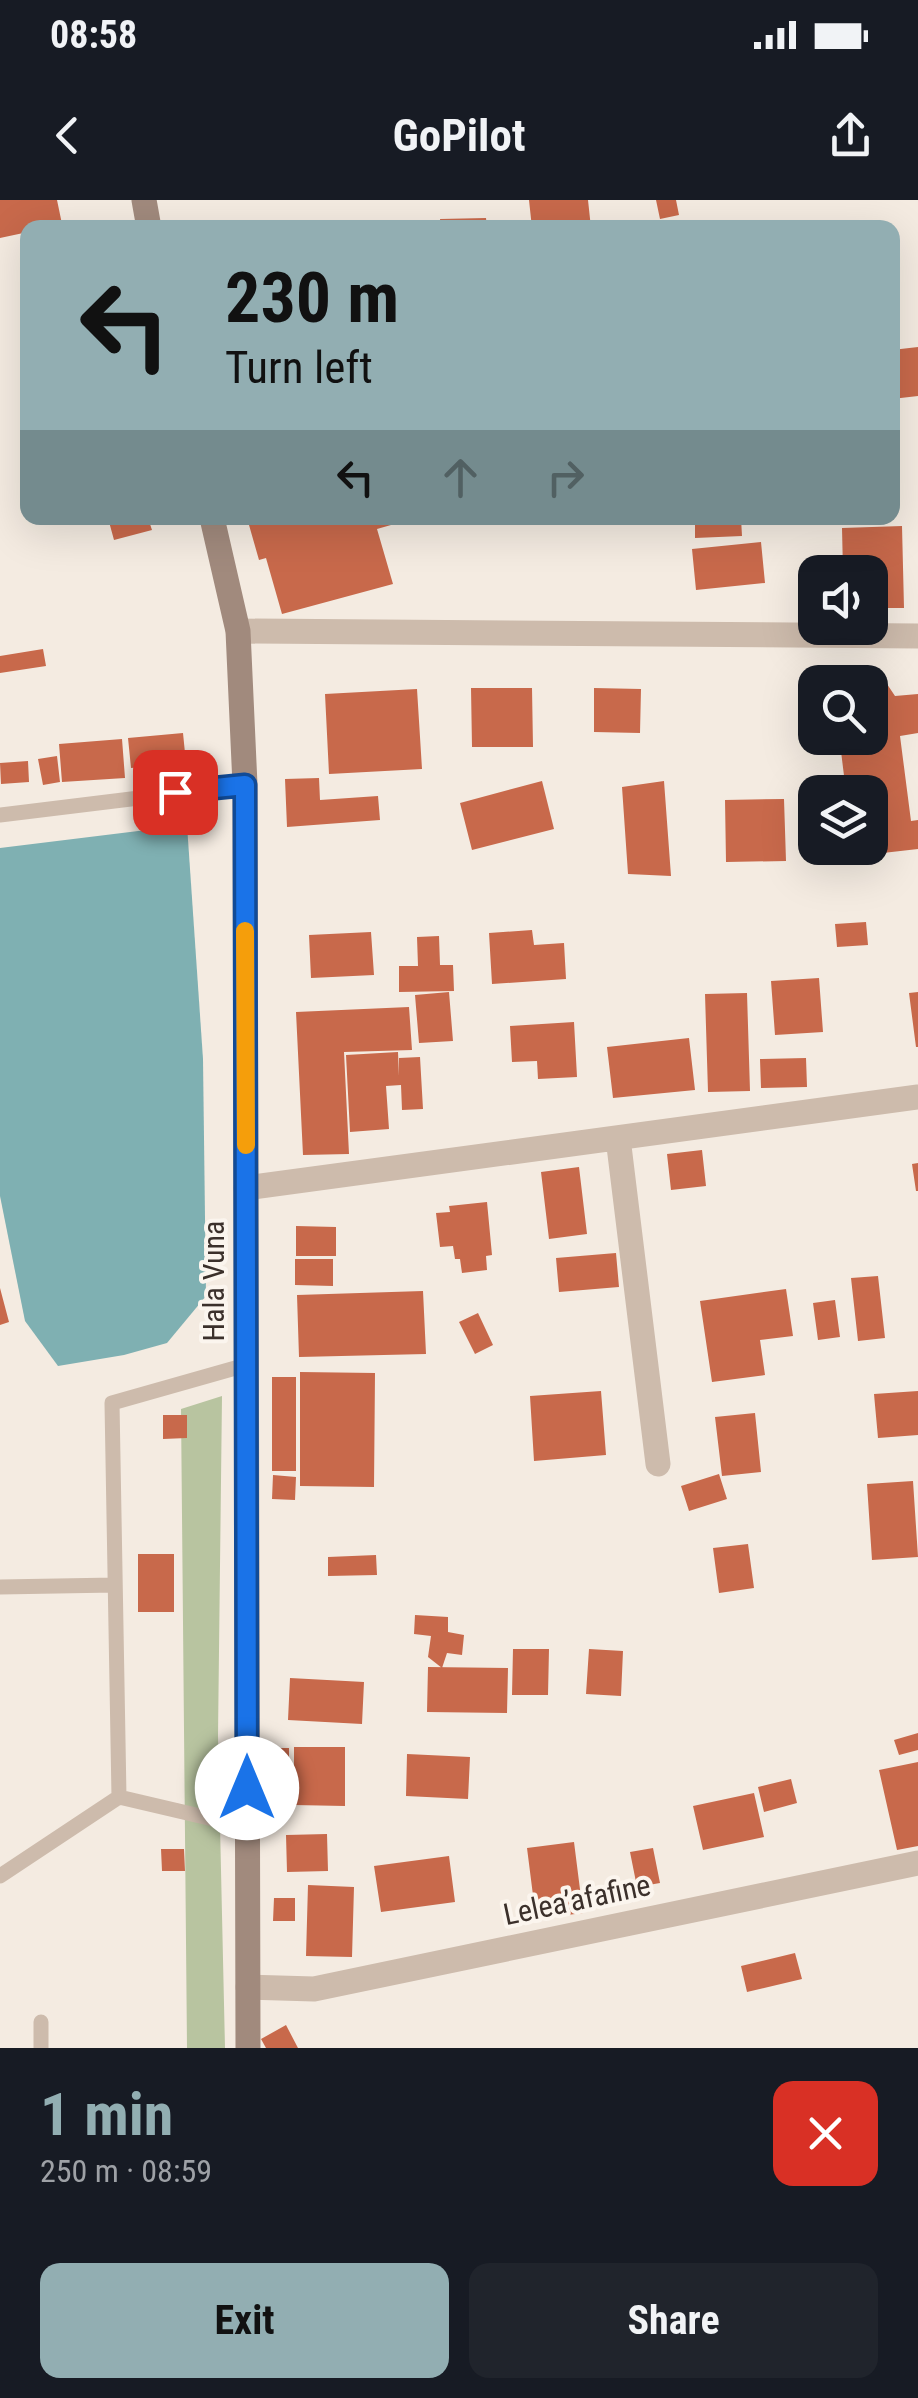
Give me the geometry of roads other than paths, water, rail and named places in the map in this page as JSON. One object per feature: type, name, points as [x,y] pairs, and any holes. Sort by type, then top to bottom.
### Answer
[{"type":"main road","name":"Hala Vuna","points":[[214,525],[238,630],[245,785],[248,2048]]},
{"type":"street","points":[[238,630],[918,636]]},
{"type":"street","points":[[246,1188],[918,1097]]},
{"type":"street","points":[[618,1138],[658,1464]]},
{"type":"street","name":"Lelea’afafine","points":[[248,1988],[314,1989],[918,1862]]},
{"type":"lane","points":[[0,815],[245,785]]},
{"type":"lane","points":[[119,1798],[112,1403],[246,1365]]},
{"type":"lane","points":[[0,1587],[115,1584]]},
{"type":"lane","points":[[0,1876],[119,1798],[248,1826]]},
{"type":"lane","points":[[41,2022],[41,2048]]},
{"type":"water","points":[[187,825],[203,1059],[206,1296],[167,1343],[58,1366],[25,1321],[0,1196],[0,848]]}]
